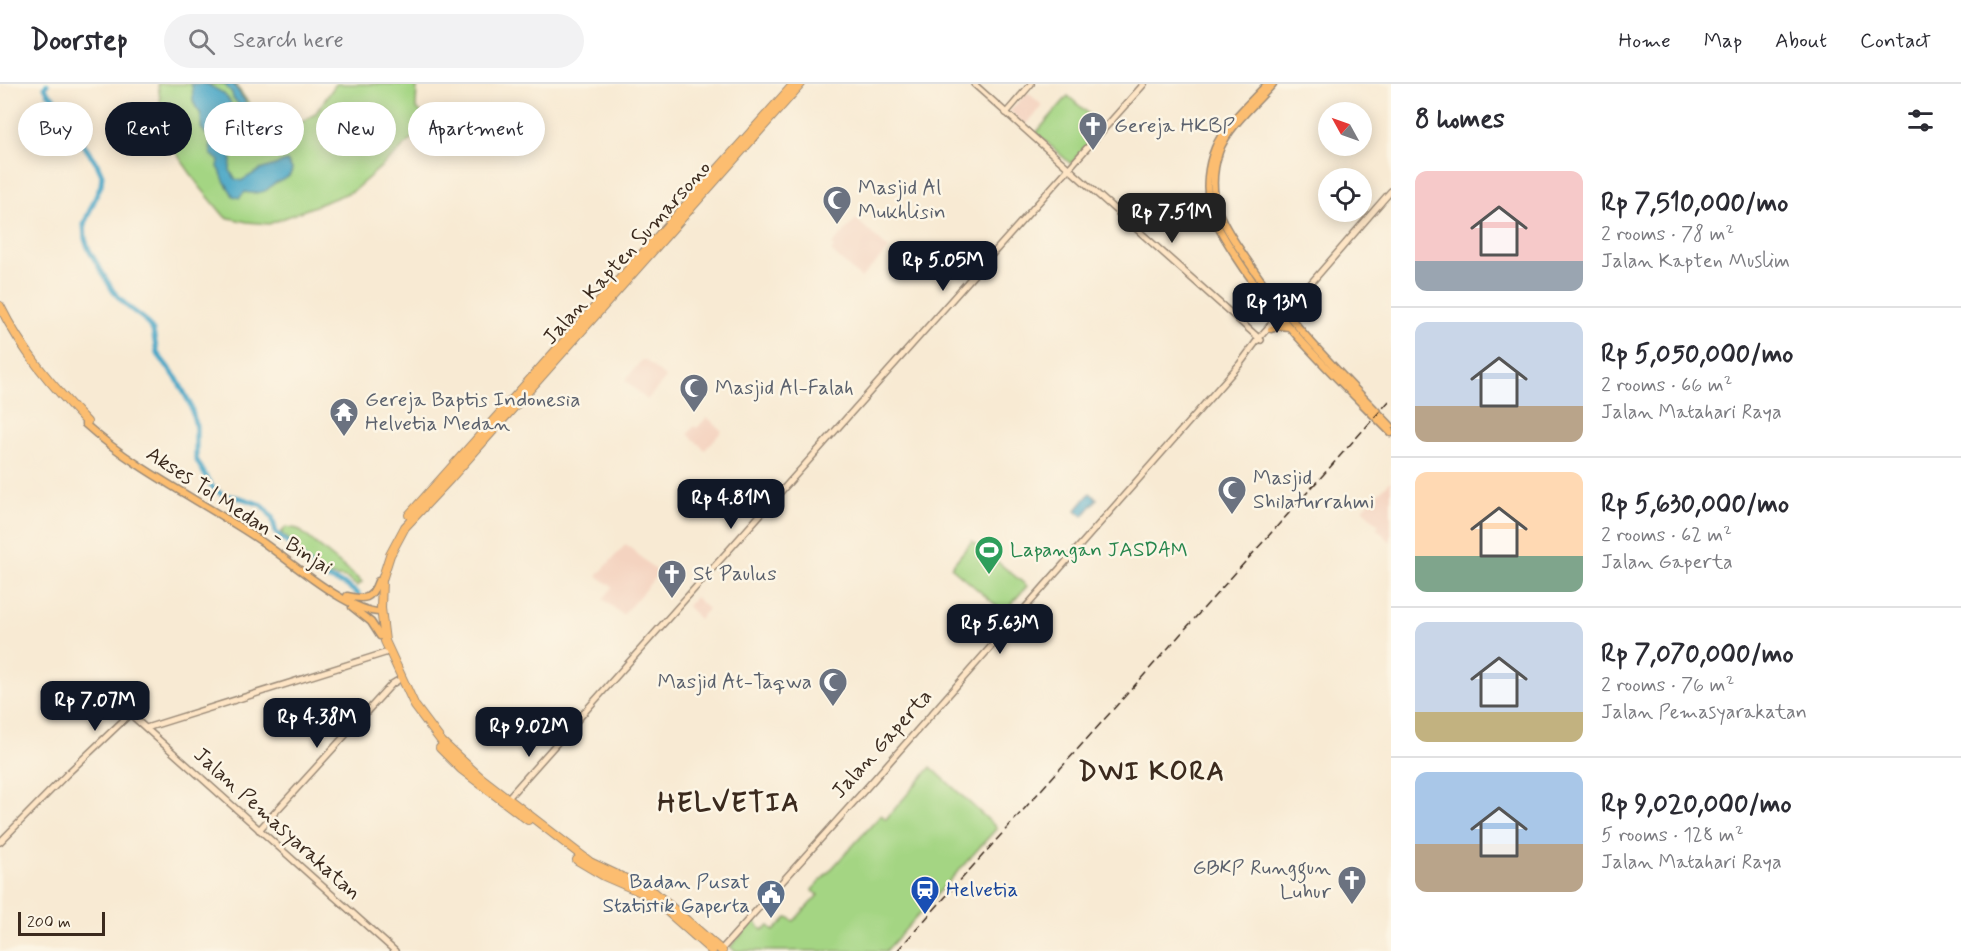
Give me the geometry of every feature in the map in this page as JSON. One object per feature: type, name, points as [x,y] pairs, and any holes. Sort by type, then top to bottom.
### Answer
[{"type":"highway","name":"Jalan Kapten Sumarsono","points":[[664,234],[794,84]]},
{"type":"highway","name":"Jalan Kapten Sumarsono","points":[[478,442],[801,84]]},
{"type":"highway","points":[[0,306],[32,361],[86,423]]},
{"type":"highway","points":[[0,313],[33,367],[56,395],[86,423]]},
{"type":"highway","points":[[478,442],[402,524],[383,560],[378,581],[380,636],[396,682],[427,733],[461,770],[587,867],[650,896],[718,951]]},
{"type":"highway","points":[[478,442],[405,527],[390,555],[382,580],[379,610],[396,682],[420,716],[465,766],[590,862],[654,892],[718,951]]},
{"type":"main road","points":[[1267,84],[1219,140],[1212,157],[1208,193],[1213,215],[1250,279],[1391,426]]},
{"type":"main road","points":[[1273,84],[1223,142],[1217,159],[1214,190],[1218,210],[1231,236],[1290,328],[1391,433]]},
{"type":"main road","points":[[1281,313],[1275,317],[1272,325],[1290,328]]},
{"type":"main road","name":"Akses Tol Medan - Binjai","points":[[86,423],[118,450],[261,537],[344,597],[360,607],[379,610]]},
{"type":"main road","points":[[344,597],[369,596],[378,581]]},
{"type":"main road","points":[[344,597],[371,622],[380,636]]},
{"type":"street","points":[[974,84],[1259,340]]},
{"type":"street","points":[[1006,113],[1031,84]]},
{"type":"street","points":[[508,798],[1144,84]]},
{"type":"street","name":"Jalan Gaperta","points":[[718,951],[1009,627],[1239,365],[1281,313],[1391,191]]},
{"type":"street","points":[[146,728],[385,653]]},
{"type":"street","points":[[260,830],[396,682]]},
{"type":"street","name":"Jalan Pemasyarakatan","points":[[0,842],[66,774],[130,714],[395,951]]},
{"type":"shaded area","points":[[1027,92],[1043,106],[1025,125],[1010,111]]},
{"type":"shaded area","points":[[856,219],[889,249],[861,278],[831,251],[834,247],[832,245]]},
{"type":"shaded area","points":[[642,360],[666,378],[647,400],[625,380]]},
{"type":"shaded area","points":[[707,417],[722,431],[705,450],[688,434],[694,426],[697,428]]},
{"type":"shaded area","points":[[1391,481],[1391,542],[1376,528],[1379,525],[1362,509]]},
{"type":"shaded area","points":[[626,544],[659,573],[623,615],[603,599],[613,587],[597,576]]},
{"type":"shaded area","points":[[695,597],[708,609],[699,619],[687,606]]},
{"type":"green space","points":[[158,84],[235,84],[248,102],[204,102],[204,156],[304,156],[304,121],[316,113],[316,156],[393,156],[353,191],[269,224],[225,217],[178,156],[192,156],[192,102],[160,102]]},
{"type":"green space","points":[[336,84],[417,84],[416,102],[408,102],[408,142],[396,154],[396,102],[323,102]]},
{"type":"green space","points":[[1068,96],[1103,126],[1071,164],[1036,133]]},
{"type":"green space","points":[[286,527],[298,529],[362,582],[357,586],[346,578],[324,575],[281,533]]},
{"type":"green space","name":"Lapangan JASDAM","points":[[972,541],[1027,586],[1004,612],[951,567]]},
{"type":"green space","points":[[931,767],[997,828],[886,951],[735,951],[730,947],[754,921],[762,930],[769,926],[774,931],[788,917],[794,921],[818,895],[812,890],[881,815],[886,819]]},
{"type":"water","points":[[191,84],[207,84],[223,93],[230,102],[204,102],[204,132],[201,128],[201,115],[194,103]]},
{"type":"water","points":[[224,84],[233,84],[245,102],[236,102]]},
{"type":"water","points":[[213,156],[232,156],[230,170],[235,179],[241,181],[260,170],[287,161],[292,169],[288,177],[274,183],[268,189],[254,193],[245,192],[239,198],[233,196],[225,182],[218,167],[219,161]]},
{"type":"water","points":[[1090,493],[1097,499],[1083,516],[1076,510]]},
{"type":"waterway","points":[[47,84],[45,87],[48,93],[61,104],[61,112],[56,118],[79,125],[83,144],[102,175],[101,185],[84,224],[85,239],[89,250],[113,291],[144,319],[153,331],[157,353],[177,379],[190,404],[196,426],[196,459],[212,487],[223,495],[262,505],[272,517],[276,533],[290,545],[292,550],[324,577],[346,585],[358,594]]},
{"type":"railway","points":[[897,951],[1391,399]]},
{"type":"place","name":"Gereja HKBP","points":[[1093,152]]},
{"type":"place","name":"Masjid Al Mukhlisin","points":[[837,226]]},
{"type":"place","name":"Masjid Al-Falah","points":[[694,414]]},
{"type":"place","name":"Gereja Baptis Indonesia Helvetia Medan","points":[[344,438]]},
{"type":"place","name":"Masjid Shilaturrahmi","points":[[1232,516]]},
{"type":"place","name":"Lapangan JASDAM","points":[[989,576]]},
{"type":"place","name":"St Paulus","points":[[672,600]]},
{"type":"place","name":"Masjid At-Taqwa","points":[[833,708]]},
{"type":"place","name":"GBKP Runggun Luhur","points":[[1352,906]]},
{"type":"place","name":"Helvetia","points":[[925,916]]},
{"type":"place","name":"Badan Pusat Statistik Gaperta","points":[[771,920]]},
{"type":"district","name":"DWI KORA","points":[[1152,772]]},
{"type":"district","name":"HELVETIA","points":[[729,803]]}]
